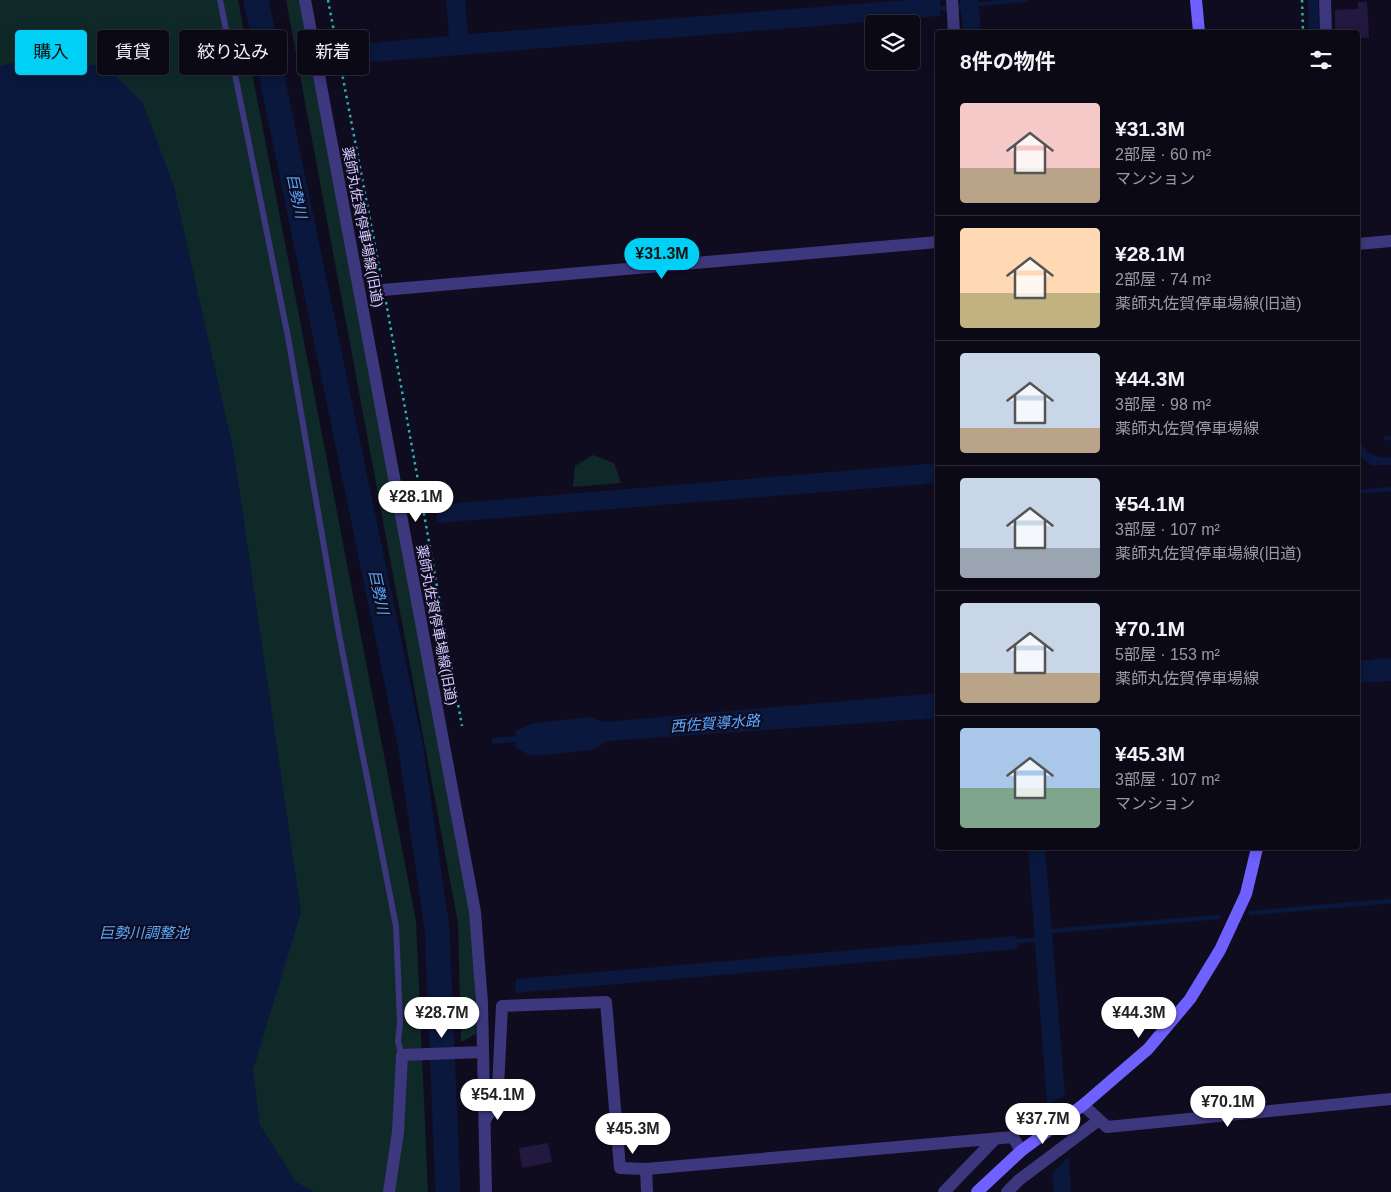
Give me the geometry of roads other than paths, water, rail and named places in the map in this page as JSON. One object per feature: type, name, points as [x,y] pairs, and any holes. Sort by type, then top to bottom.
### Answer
[{"type":"main road","points":[[1196,0],[1199,30]]},
{"type":"main road","points":[[978,1192],[1021,1151],[1083,1105],[1148,1049],[1190,999],[1220,950],[1246,894],[1257,850]]},
{"type":"street","name":"薬師丸佐賀停車場線(旧道)","points":[[305,0],[421,626],[468,865],[479,943],[486,1192]]},
{"type":"street","points":[[952,0],[954,27]]},
{"type":"street","points":[[1325,0],[1326,30]]},
{"type":"street","points":[[1360,244],[1391,241]]},
{"type":"street","points":[[384,290],[935,242]]},
{"type":"street","points":[[485,1120],[496,1104],[502,1006],[606,1002],[620,1168],[646,1169],[1013,1137],[1021,1151]]},
{"type":"street","points":[[389,1192],[398,1132],[402,1055],[483,1052]]},
{"type":"street","points":[[1083,1105],[1107,1127],[1391,1099]]},
{"type":"street","points":[[1007,1192],[1099,1120]]},
{"type":"street","points":[[944,1192],[995,1139]]},
{"type":"street","points":[[646,1169],[646,1192]]},
{"type":"lane","points":[[220,0],[288,336],[339,634],[396,926],[400,1022],[398,1042],[402,1055]]},
{"type":"water","points":[[446,0],[465,0],[468,34],[909,0],[940,0],[940,16],[920,18],[920,15],[865,15],[865,22],[369,62],[369,43],[449,36]]},
{"type":"water","points":[[960,0],[978,0],[981,30],[963,30]]},
{"type":"water","points":[[1308,0],[1318,0],[1319,30],[1309,30]]},
{"type":"water","name":"巨勢川調整池","points":[[15,62],[15,75],[87,75],[87,64],[97,65],[97,75],[115,75],[143,103],[174,187],[234,453],[301,912],[253,1070],[260,1125],[296,1182],[314,1192],[0,1192],[0,66]]},
{"type":"water","points":[[1360,438],[1369,453],[1391,458],[1391,465],[1372,465],[1360,457]]},
{"type":"water","points":[[935,463],[935,483],[437,523],[436,505]]},
{"type":"water","points":[[1391,658],[1391,681],[1360,683],[1360,661]]},
{"type":"water","name":"西佐賀導水路","points":[[935,693],[935,718],[607,741],[593,750],[532,756],[516,748],[515,742],[492,744],[492,738],[515,736],[516,730],[534,723],[589,717],[604,722]]},
{"type":"water","points":[[1028,850],[1045,850],[1065,1095],[1047,1105]]},
{"type":"water","points":[[1016,936],[1018,949],[515,993],[516,979]]},
{"type":"water","points":[[1069,1157],[1071,1192],[1054,1192],[1052,1173]]},
{"type":"waterway","name":"巨勢川","points":[[256,0],[411,749],[437,928],[448,1192]]},
{"type":"waterway","points":[[979,4],[1025,0]]},
{"type":"waterway","points":[[936,9],[966,7]]},
{"type":"waterway","points":[[1386,438],[1391,438]]},
{"type":"waterway","points":[[1360,492],[1391,489]]},
{"type":"waterway","points":[[1251,913],[1391,901]]},
{"type":"waterway","points":[[1051,931],[1219,917]]},
{"type":"waterway","points":[[1011,942],[1041,939]]}]
